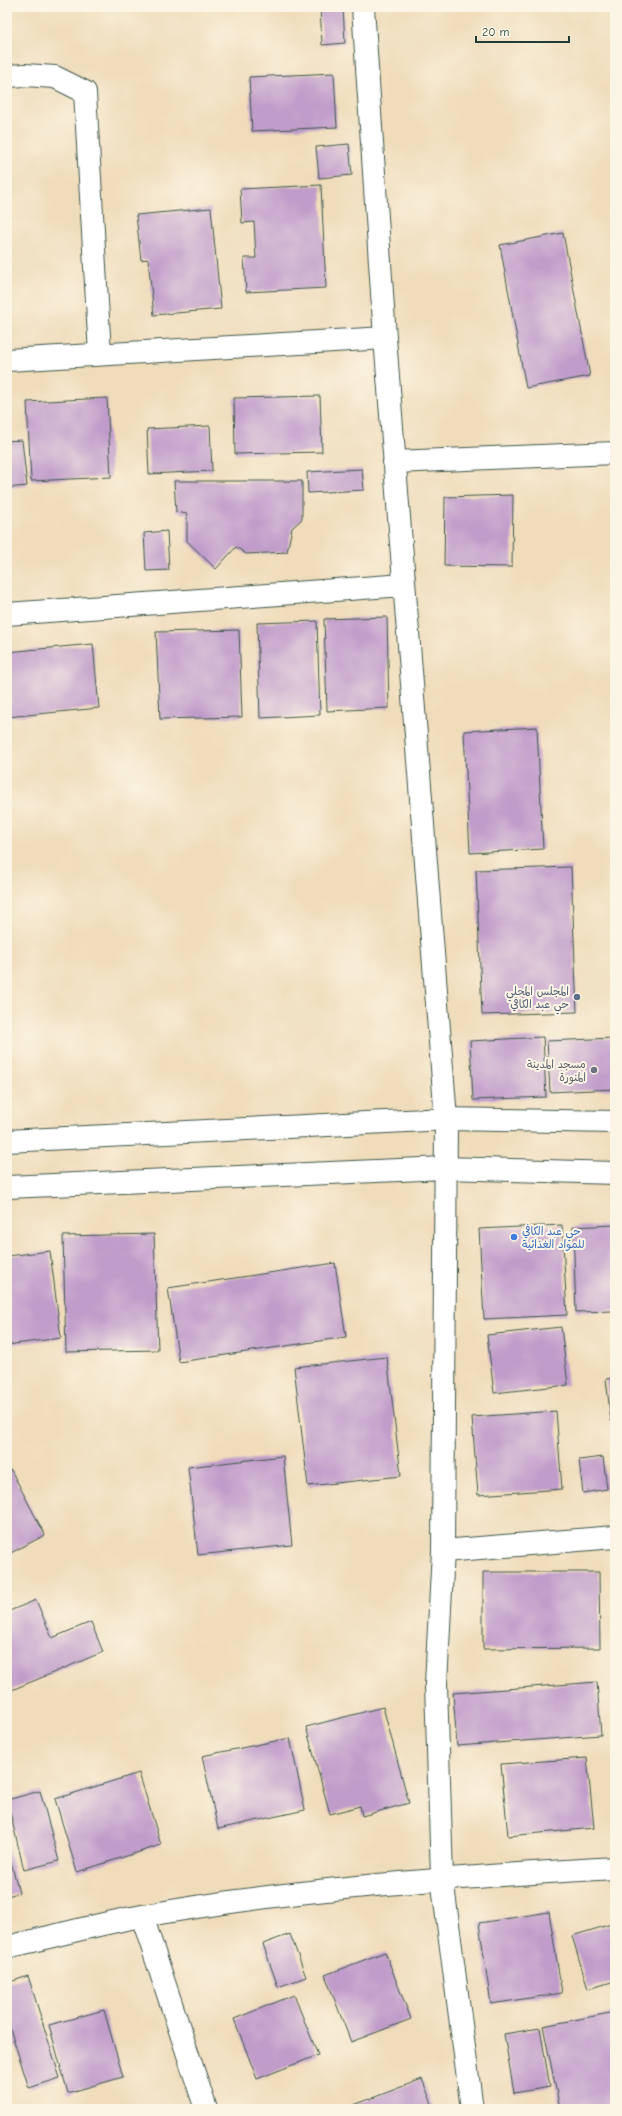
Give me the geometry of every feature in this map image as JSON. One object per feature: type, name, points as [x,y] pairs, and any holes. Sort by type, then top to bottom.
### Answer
[{"type":"street","points":[[363,7],[394,462],[446,1119],[443,1551],[436,1684],[442,1878],[472,2109]]},
{"type":"street","points":[[7,76],[25,74],[55,77],[85,92],[100,354]]},
{"type":"street","points":[[7,360],[385,338]]},
{"type":"street","points":[[394,462],[615,453]]},
{"type":"street","points":[[7,614],[404,585]]},
{"type":"street","points":[[7,1141],[446,1119],[615,1122]]},
{"type":"street","points":[[7,1187],[445,1168],[615,1173]]},
{"type":"street","points":[[443,1551],[615,1537]]},
{"type":"street","points":[[7,1947],[142,1916],[301,1893],[442,1878],[615,1868]]},
{"type":"street","points":[[142,1916],[206,2109]]},
{"type":"building","points":[[320,7],[343,7],[345,43],[322,45]]},
{"type":"building","points":[[8,26],[9,41],[7,41]]},
{"type":"building","points":[[334,73],[337,127],[252,131],[249,77]]},
{"type":"building","points":[[349,144],[352,175],[319,178],[316,147]]},
{"type":"building","points":[[321,185],[326,288],[246,292],[244,258],[256,258],[254,222],[242,223],[240,189]]},
{"type":"building","points":[[211,208],[221,309],[154,315],[148,259],[141,260],[136,215]]},
{"type":"building","points":[[563,233],[590,376],[526,388],[500,245]]},
{"type":"building","points":[[320,396],[322,452],[235,454],[234,398]]},
{"type":"building","points":[[107,398],[111,477],[31,481],[27,402]]},
{"type":"building","points":[[210,426],[212,471],[149,474],[147,429]]},
{"type":"building","points":[[22,440],[27,486],[7,488],[7,441]]},
{"type":"building","points":[[362,469],[364,490],[308,493],[307,472]]},
{"type":"building","points":[[174,481],[302,481],[302,519],[292,528],[287,552],[246,554],[236,547],[216,569],[187,541],[187,514],[176,512]]},
{"type":"building","points":[[513,495],[512,567],[444,566],[445,497]]},
{"type":"building","points":[[167,531],[169,570],[146,571],[144,533]]},
{"type":"building","points":[[387,617],[389,708],[327,711],[324,619]]},
{"type":"building","points":[[317,621],[320,715],[260,718],[257,623]]},
{"type":"building","points":[[239,630],[242,717],[160,719],[156,632]]},
{"type":"building","points":[[93,644],[99,708],[7,717],[7,652]]},
{"type":"building","points":[[537,727],[543,849],[470,853],[464,731]]},
{"type":"building","points":[[571,867],[577,1012],[482,1015],[476,870]]},
{"type":"building","points":[[543,1037],[546,1097],[473,1100],[470,1041]]},
{"type":"building","points":[[615,1038],[615,1089],[550,1092],[547,1041]]},
{"type":"building","points":[[562,1225],[567,1315],[484,1319],[479,1229]]},
{"type":"building","points":[[615,1225],[615,1311],[576,1312],[573,1227]]},
{"type":"building","points":[[154,1234],[158,1350],[66,1352],[63,1236]]},
{"type":"building","points":[[50,1251],[61,1338],[7,1345],[7,1256]]},
{"type":"building","points":[[335,1263],[346,1337],[179,1362],[168,1288]]},
{"type":"building","points":[[561,1327],[568,1385],[494,1393],[487,1335]]},
{"type":"building","points":[[387,1357],[401,1476],[308,1486],[294,1367]]},
{"type":"building","points":[[615,1378],[615,1420],[611,1421],[606,1379]]},
{"type":"building","points":[[556,1411],[562,1489],[478,1495],[472,1417]]},
{"type":"building","points":[[283,1456],[292,1545],[198,1555],[188,1467]]},
{"type":"building","points":[[603,1457],[607,1489],[583,1493],[579,1460]]},
{"type":"building","points":[[11,1470],[45,1535],[7,1555],[7,1472]]},
{"type":"building","points":[[483,1572],[599,1572],[600,1648],[483,1649]]},
{"type":"building","points":[[615,1577],[615,1592],[614,1592],[613,1578]]},
{"type":"building","points":[[36,1600],[52,1638],[91,1622],[103,1652],[7,1692],[7,1612]]},
{"type":"building","points":[[597,1682],[601,1735],[457,1746],[453,1693]]},
{"type":"building","points":[[383,1707],[409,1803],[362,1816],[360,1806],[330,1814],[306,1727]]},
{"type":"building","points":[[290,1738],[305,1810],[218,1829],[202,1756]]},
{"type":"building","points":[[587,1758],[594,1828],[508,1836],[501,1764]]},
{"type":"building","points":[[139,1773],[161,1845],[77,1872],[55,1799]]},
{"type":"building","points":[[40,1791],[59,1861],[24,1870],[7,1800]]},
{"type":"building","points":[[7,1846],[19,1893],[7,1896]]},
{"type":"building","points":[[549,1912],[562,1993],[491,2004],[479,1923]]},
{"type":"building","points":[[615,1923],[615,1981],[588,1989],[572,1936]]},
{"type":"building","points":[[290,1934],[306,1977],[278,1987],[263,1944]]},
{"type":"building","points":[[385,1952],[411,2019],[351,2042],[325,1975]]},
{"type":"building","points":[[28,1976],[60,2078],[29,2088],[7,2019],[7,1983]]},
{"type":"building","points":[[294,1995],[318,2055],[257,2079],[234,2019]]},
{"type":"building","points":[[104,2010],[123,2077],[68,2093],[49,2025]]},
{"type":"building","points":[[615,2012],[615,2109],[560,2109],[543,2026]]},
{"type":"building","points":[[540,2028],[550,2087],[514,2093],[504,2034]]},
{"type":"building","points":[[422,2079],[434,2109],[355,2109],[354,2105]]},
{"type":"place","name":"المجلس المحلي حي عبد الكافي","points":[[577,997]]},
{"type":"place","name":"مسجد المدينة المنورة","points":[[594,1070]]},
{"type":"place","name":"حي عبد الكافي للمواد الغذائية","points":[[514,1237]]}]
